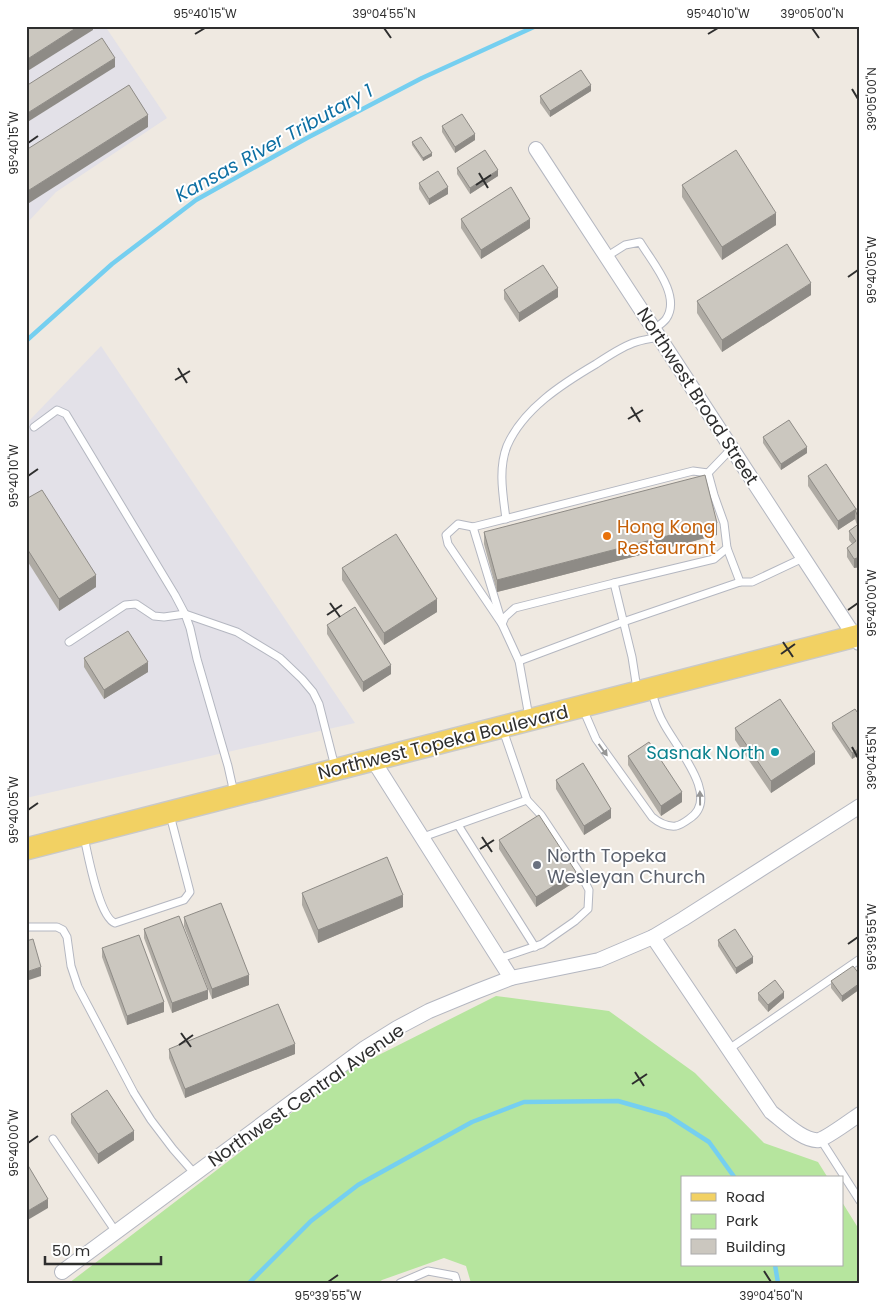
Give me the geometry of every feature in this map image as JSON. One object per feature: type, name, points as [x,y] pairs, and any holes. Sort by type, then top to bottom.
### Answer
[{"type":"main road","name":"Northwest Topeka Boulevard","points":[[26,849],[582,706],[858,638]]},
{"type":"street","name":"Northwest Broad Street","points":[[536,150],[858,638]]},
{"type":"street","points":[[373,760],[511,978]]},
{"type":"street","name":"Northwest Central Avenue","points":[[62,1272],[364,1048],[397,1028],[429,1011],[511,978],[599,960],[653,937],[860,806]]},
{"type":"street","points":[[653,937],[771,1112],[792,1129],[810,1140],[821,1140],[860,1114]]},
{"type":"lane","points":[[506,519],[502,488],[502,465],[514,434],[554,391],[590,367],[633,343],[656,333],[666,320],[672,306],[669,291],[640,242],[625,245],[606,257]]},
{"type":"lane","points":[[34,427],[57,410],[66,414],[186,614],[235,795]]},
{"type":"lane","points":[[708,473],[732,448]]},
{"type":"lane","points":[[502,624],[448,544],[446,535],[452,528],[458,524],[473,527],[693,471],[708,473]]},
{"type":"lane","points":[[708,473],[724,523],[727,548],[740,582]]},
{"type":"lane","points":[[473,527],[502,624],[519,661],[529,720]]},
{"type":"lane","points":[[502,624],[505,617],[515,608],[714,559],[727,548]]},
{"type":"lane","points":[[519,661],[623,622],[740,582],[752,582],[804,558]]},
{"type":"lane","points":[[582,706],[596,739],[658,823],[678,826],[694,816],[700,808],[699,786],[693,772],[644,691],[632,657],[614,583]]},
{"type":"lane","points":[[69,642],[125,605],[136,604],[154,616],[164,617],[186,614],[237,632],[280,658],[313,692],[319,704],[336,770]]},
{"type":"lane","points":[[498,959],[542,944],[575,921],[588,909],[589,890],[541,815],[527,800],[502,727]]},
{"type":"lane","points":[[423,837],[527,800]]},
{"type":"lane","points":[[83,834],[102,908],[109,921],[115,923],[184,900],[190,892],[170,812]]},
{"type":"lane","points":[[458,825],[535,947]]},
{"type":"lane","points":[[26,927],[57,927],[63,930],[67,937],[71,966],[78,987],[125,1077],[151,1120],[195,1174]]},
{"type":"lane","points":[[729,1049],[860,959]]},
{"type":"lane","points":[[53,1139],[116,1232]]},
{"type":"lane","points":[[821,1140],[860,1201]]},
{"type":"lane","points":[[400,1283],[428,1271],[456,1276],[458,1283]]},
{"type":"shaded area","points":[[26,26],[105,26],[167,118],[56,192],[26,224]]},
{"type":"shaded area","points":[[101,346],[355,723],[26,798],[26,424]]},
{"type":"green space","points":[[496,996],[609,1011],[695,1073],[764,1143],[818,1162],[827,1176],[681,1176],[681,1266],[844,1266],[844,1205],[860,1231],[860,1283],[471,1283],[466,1266],[444,1258],[378,1283],[69,1283],[345,1072]]},
{"type":"building","points":[[26,26],[79,26],[26,60]]},
{"type":"building","points":[[102,38],[115,58],[26,114],[26,86]]},
{"type":"building","points":[[581,70],[591,85],[550,111],[540,96]]},
{"type":"building","points":[[129,85],[148,115],[26,192],[26,150]]},
{"type":"building","points":[[462,114],[475,134],[455,147],[442,126]]},
{"type":"building","points":[[421,137],[432,153],[423,158],[412,142]]},
{"type":"building","points":[[485,150],[498,170],[470,188],[457,168]]},
{"type":"building","points":[[736,150],[776,213],[722,247],[682,185]]},
{"type":"building","points":[[438,171],[448,187],[429,199],[419,183]]},
{"type":"building","points":[[511,187],[530,219],[481,250],[461,219]]},
{"type":"building","points":[[787,244],[811,283],[722,340],[697,301]]},
{"type":"building","points":[[543,265],[558,288],[519,313],[504,290]]},
{"type":"building","points":[[789,420],[807,447],[781,464],[763,437]]},
{"type":"building","points":[[826,464],[856,509],[838,521],[808,476]]},
{"type":"building","points":[[705,475],[717,523],[497,580],[484,532]]},
{"type":"building","points":[[42,490],[96,575],[59,599],[26,547],[26,499]]},
{"type":"building","points":[[860,507],[860,521],[855,510]]},
{"type":"building","points":[[860,523],[860,557],[854,559],[847,548],[856,541],[849,531]]},
{"type":"building","points":[[396,534],[437,599],[384,633],[342,568]]},
{"type":"building","points":[[355,607],[391,665],[363,682],[327,625]]},
{"type":"building","points":[[128,631],[148,662],[104,690],[84,658]]},
{"type":"building","name":"Sasnak North","points":[[780,699],[815,752],[771,781],[735,728]]},
{"type":"building","points":[[855,709],[860,716],[860,748],[852,753],[832,723]]},
{"type":"building","points":[[649,742],[682,792],[661,806],[628,756]]},
{"type":"building","points":[[583,763],[611,809],[584,826],[556,780]]},
{"type":"building","name":"North Topeka Wesleyan Church","points":[[539,815],[576,872],[536,897],[499,840]]},
{"type":"building","points":[[387,857],[403,895],[318,930],[302,893]]},
{"type":"building","points":[[221,903],[249,975],[212,989],[184,917]]},
{"type":"building","points":[[179,916],[208,990],[172,1003],[144,929]]},
{"type":"building","points":[[735,929],[753,957],[736,968],[718,940]]},
{"type":"building","points":[[139,935],[164,1002],[127,1016],[102,948]]},
{"type":"building","points":[[33,939],[41,967],[26,972],[26,941]]},
{"type":"building","points":[[853,966],[860,975],[860,983],[842,996],[831,981]]},
{"type":"building","points":[[775,980],[784,992],[768,1005],[758,993]]},
{"type":"building","points":[[278,1004],[295,1044],[185,1089],[169,1049]]},
{"type":"building","points":[[107,1090],[134,1131],[98,1154],[71,1114]]},
{"type":"building","points":[[26,1162],[48,1199],[26,1212]]},
{"type":"waterway","name":"Kansas River Tributary 1","points":[[26,341],[112,264],[196,200],[307,138],[422,78],[536,26]]},
{"type":"waterway","points":[[249,1283],[311,1221],[358,1185],[472,1122],[524,1102],[618,1101],[667,1115],[709,1142],[734,1176]]},
{"type":"waterway","points":[[775,1266],[778,1283]]},
{"type":"place","name":"Hong Kong Restaurant","points":[[607,536]]},
{"type":"place","name":"Sasnak North","points":[[775,752]]},
{"type":"place","name":"North Topeka Wesleyan Church","points":[[537,865]]}]
